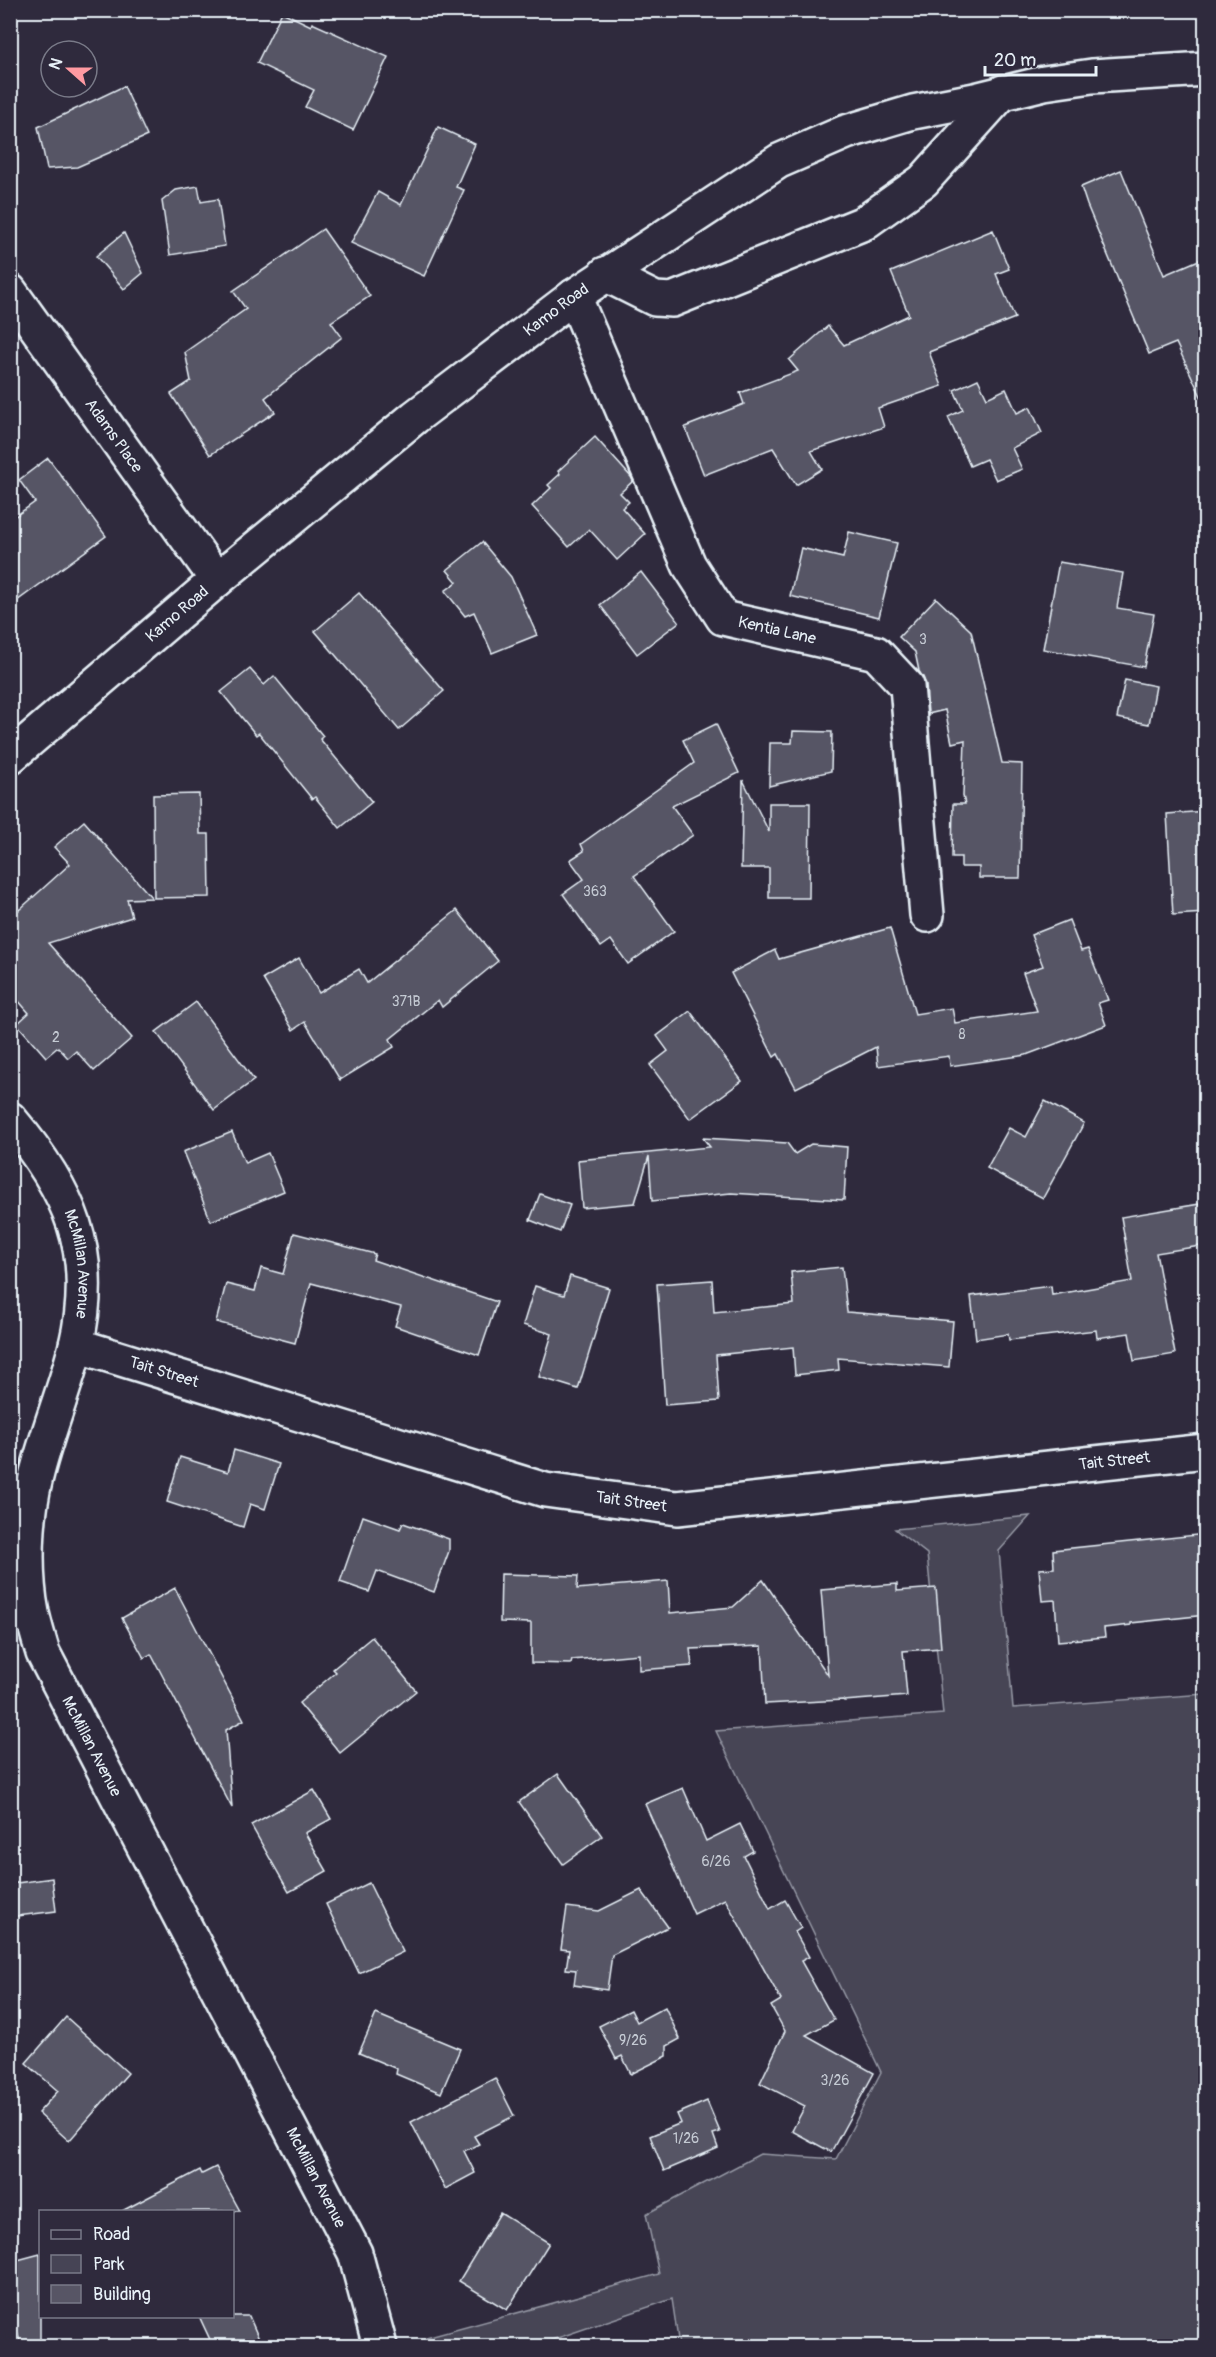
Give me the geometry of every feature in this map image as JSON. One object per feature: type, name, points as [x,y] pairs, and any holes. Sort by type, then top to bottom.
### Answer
[{"type":"street","name":"Kamo Road","points":[[10,757],[217,580],[416,417],[605,274],[779,161],[846,132],[913,112],[1044,83],[1092,76],[1206,69]]},
{"type":"street","points":[[605,274],[655,299],[672,300],[864,223],[923,182],[1003,92]]},
{"type":"street","name":"Adams Place","points":[[10,291],[217,580]]},
{"type":"street","name":"Kentia Lane","points":[[574,296],[689,565],[723,618],[876,654],[907,686],[927,915]]},
{"type":"street","name":"McMillan Avenue","points":[[10,1119],[59,1186],[74,1219],[82,1256],[84,1300],[76,1345],[36,1478],[28,1525],[28,1564],[32,1611],[43,1653],[355,2253],[380,2346]]},
{"type":"street","name":"Tait Street","points":[[76,1345],[545,1490],[677,1508],[1206,1451]]},
{"type":"green space","points":[[1030,1516],[999,1551],[1013,1708],[1205,1694],[1205,2346],[679,2346],[672,2299],[534,2346],[428,2346],[426,2338],[659,2274],[646,2214],[760,2154],[836,2159],[881,2072],[716,1731],[943,1714],[927,1554],[895,1529]]},
{"type":"building","points":[[282,12],[388,57],[353,130],[305,107],[314,90],[257,63]]},
{"type":"building","points":[[124,86],[147,136],[77,167],[47,169],[38,127]]},
{"type":"building","points":[[438,127],[475,144],[456,187],[464,190],[424,276],[351,243],[378,192],[401,205]]},
{"type":"building","points":[[1121,170],[1164,275],[1206,257],[1206,407],[1176,343],[1149,354],[1087,205],[1081,187]]},
{"type":"building","points":[[198,186],[201,202],[218,199],[225,246],[170,255],[162,201],[176,190]]},
{"type":"building","points":[[323,229],[370,296],[331,322],[342,337],[265,398],[275,412],[210,455],[171,394],[191,381],[185,352],[246,309],[233,291]]},
{"type":"building","points":[[993,230],[1009,269],[996,274],[1015,318],[929,352],[942,386],[878,408],[884,427],[811,451],[822,469],[796,485],[773,448],[704,475],[685,427],[744,404],[740,393],[798,371],[789,360],[828,326],[844,345],[909,315],[891,272]]},
{"type":"building","points":[[124,233],[143,273],[124,289],[96,256]]},
{"type":"building","points":[[978,379],[987,398],[1006,389],[1017,413],[1030,407],[1042,433],[1012,448],[1022,469],[996,480],[986,459],[970,466],[948,417],[963,410],[954,390]]},
{"type":"building","points":[[595,437],[631,477],[633,481],[620,493],[629,502],[622,508],[645,534],[617,560],[589,529],[569,547],[532,506],[551,488],[548,485],[560,474],[558,471]]},
{"type":"building","points":[[48,458],[106,536],[10,606],[10,520],[35,502],[19,480]]},
{"type":"building","points":[[849,532],[897,543],[879,617],[790,596],[801,548],[843,558]]},
{"type":"building","points":[[482,542],[511,577],[537,635],[492,653],[474,612],[465,616],[445,591],[457,582],[447,570]]},
{"type":"building","points":[[1059,562],[1123,573],[1117,608],[1154,614],[1144,667],[1043,649]]},
{"type":"building","points":[[641,572],[679,622],[637,654],[600,605]]},
{"type":"building","points":[[359,593],[444,691],[399,730],[315,631]]},
{"type":"building","points":[[936,598],[971,631],[1002,763],[1022,764],[1020,878],[979,878],[979,867],[961,867],[961,857],[952,857],[953,804],[965,804],[963,796],[965,740],[952,743],[945,710],[928,714],[926,684],[919,671],[915,652],[899,637]]},
{"type":"building","points":[[250,669],[264,685],[274,676],[323,736],[320,739],[372,802],[340,828],[315,797],[312,799],[259,733],[256,735],[221,692]]},
{"type":"building","points":[[1125,680],[1156,686],[1149,724],[1117,718]]},
{"type":"building","points":[[716,724],[739,773],[672,806],[693,835],[634,876],[674,931],[628,964],[611,940],[601,947],[563,894],[584,879],[570,860],[584,851],[581,844],[694,763],[683,740]]},
{"type":"building","points":[[793,731],[832,732],[831,771],[769,786],[770,743],[792,743]]},
{"type":"building","points":[[743,780],[769,832],[769,803],[810,803],[809,898],[769,898],[769,868],[741,868]]},
{"type":"building","points":[[199,794],[200,834],[209,834],[210,897],[154,898],[153,795]]},
{"type":"building","points":[[1206,811],[1206,913],[1173,915],[1167,814]]},
{"type":"building","points":[[84,821],[152,898],[127,899],[132,917],[48,943],[132,1038],[94,1071],[76,1051],[68,1058],[58,1047],[46,1057],[17,1024],[29,1013],[10,991],[10,900],[19,910],[70,864],[54,847]]},
{"type":"building","points":[[457,910],[498,961],[442,1007],[438,1000],[390,1039],[394,1047],[340,1080],[305,1022],[293,1030],[263,979],[299,958],[319,993],[359,969],[367,983]]},
{"type":"building","points":[[1069,920],[1081,951],[1088,949],[1108,1000],[1098,1003],[1106,1025],[1026,1055],[950,1066],[949,1056],[878,1066],[876,1047],[796,1088],[778,1054],[774,1057],[731,973],[775,950],[779,959],[890,928],[915,1014],[952,1008],[955,1023],[1037,1011],[1023,973],[1043,966],[1031,935]]},
{"type":"building","points":[[196,1002],[254,1080],[214,1110],[156,1032]]},
{"type":"building","points":[[690,1011],[742,1081],[690,1119],[650,1065],[668,1051],[657,1036]]},
{"type":"building","points":[[1045,1101],[1084,1123],[1043,1198],[987,1168],[1009,1128],[1026,1137]]},
{"type":"building","points":[[232,1132],[245,1163],[268,1153],[284,1191],[211,1221],[183,1152]]},
{"type":"building","points":[[703,1138],[787,1143],[795,1154],[811,1144],[847,1147],[844,1200],[731,1193],[652,1201],[649,1156],[635,1203],[582,1208],[578,1160],[710,1147]]},
{"type":"building","points":[[540,1194],[570,1205],[560,1232],[530,1220]]},
{"type":"building","points":[[1206,1203],[1206,1245],[1156,1253],[1175,1354],[1134,1361],[1129,1333],[1097,1338],[1096,1330],[1009,1340],[1008,1334],[976,1339],[971,1296],[1051,1286],[1052,1295],[1132,1281],[1121,1217]]},
{"type":"building","points":[[294,1233],[375,1254],[373,1260],[497,1302],[479,1355],[395,1326],[401,1307],[311,1283],[295,1343],[216,1322],[226,1284],[255,1291],[261,1268],[283,1274]]},
{"type":"building","points":[[842,1267],[847,1312],[953,1321],[949,1367],[838,1358],[839,1370],[795,1375],[793,1347],[716,1355],[719,1401],[665,1405],[657,1284],[712,1280],[714,1312],[794,1304],[791,1272]]},
{"type":"building","points":[[570,1276],[609,1288],[578,1389],[539,1377],[552,1334],[523,1325],[535,1286],[564,1295]]},
{"type":"building","points":[[234,1450],[279,1464],[265,1509],[250,1504],[243,1527],[167,1502],[180,1457],[228,1472]]},
{"type":"building","points":[[363,1516],[400,1529],[403,1523],[449,1539],[449,1551],[434,1592],[377,1571],[369,1592],[340,1582]]},
{"type":"building","points":[[1206,1534],[1206,1615],[1131,1623],[1131,1625],[1104,1628],[1105,1637],[1058,1641],[1055,1600],[1042,1601],[1039,1569],[1054,1568],[1053,1550]]},
{"type":"building","points":[[501,1574],[578,1576],[577,1589],[668,1581],[670,1613],[733,1607],[763,1580],[828,1675],[821,1590],[897,1584],[897,1591],[936,1588],[941,1648],[903,1651],[907,1696],[765,1704],[762,1646],[690,1649],[692,1666],[639,1670],[639,1654],[572,1660],[571,1664],[531,1663],[531,1623],[500,1622]]},
{"type":"building","points":[[175,1588],[244,1720],[226,1730],[232,1808],[151,1654],[144,1658],[122,1618]]},
{"type":"building","points":[[372,1637],[416,1691],[340,1753],[299,1703],[336,1672],[333,1669]]},
{"type":"building","points":[[558,1774],[602,1836],[563,1864],[519,1802]]},
{"type":"building","points":[[683,1788],[706,1841],[740,1824],[753,1851],[744,1856],[770,1909],[785,1900],[801,1928],[795,1932],[809,1957],[801,1961],[834,2020],[806,2035],[874,2073],[831,2152],[792,2131],[805,2106],[760,2083],[785,2031],[771,2006],[781,2000],[725,1899],[694,1914],[645,1804]]},
{"type":"building","points":[[314,1790],[331,1819],[305,1833],[327,1871],[289,1892],[251,1825]]},
{"type":"building","points":[[52,1878],[56,1911],[10,1917],[10,1884]]},
{"type":"building","points":[[369,1883],[403,1952],[359,1973],[326,1904]]},
{"type":"building","points":[[641,1890],[668,1927],[612,1955],[607,1990],[574,1985],[576,1970],[566,1969],[569,1950],[561,1949],[567,1907],[599,1911]]},
{"type":"building","points":[[665,2007],[680,2039],[667,2046],[667,2056],[631,2074],[622,2056],[616,2059],[599,2026],[631,2010],[637,2022]]},
{"type":"building","points":[[376,2014],[460,2049],[441,2093],[396,2074],[397,2069],[359,2053]]},
{"type":"building","points":[[66,2017],[128,2073],[69,2141],[38,2113],[58,2091],[26,2063]]},
{"type":"building","points":[[495,2078],[514,2116],[474,2136],[479,2144],[464,2151],[475,2173],[445,2189],[411,2122]]},
{"type":"building","points":[[707,2101],[720,2132],[713,2134],[718,2148],[664,2171],[650,2136],[681,2123],[677,2114]]},
{"type":"building","points":[[216,2167],[240,2211],[124,2210],[200,2170],[202,2174]]},
{"type":"building","points":[[500,2213],[549,2243],[507,2310],[459,2281]]},
{"type":"building","points":[[39,2254],[40,2346],[21,2346],[10,2305],[10,2262]]},
{"type":"building","points":[[249,2316],[262,2346],[213,2346],[200,2318]]}]
